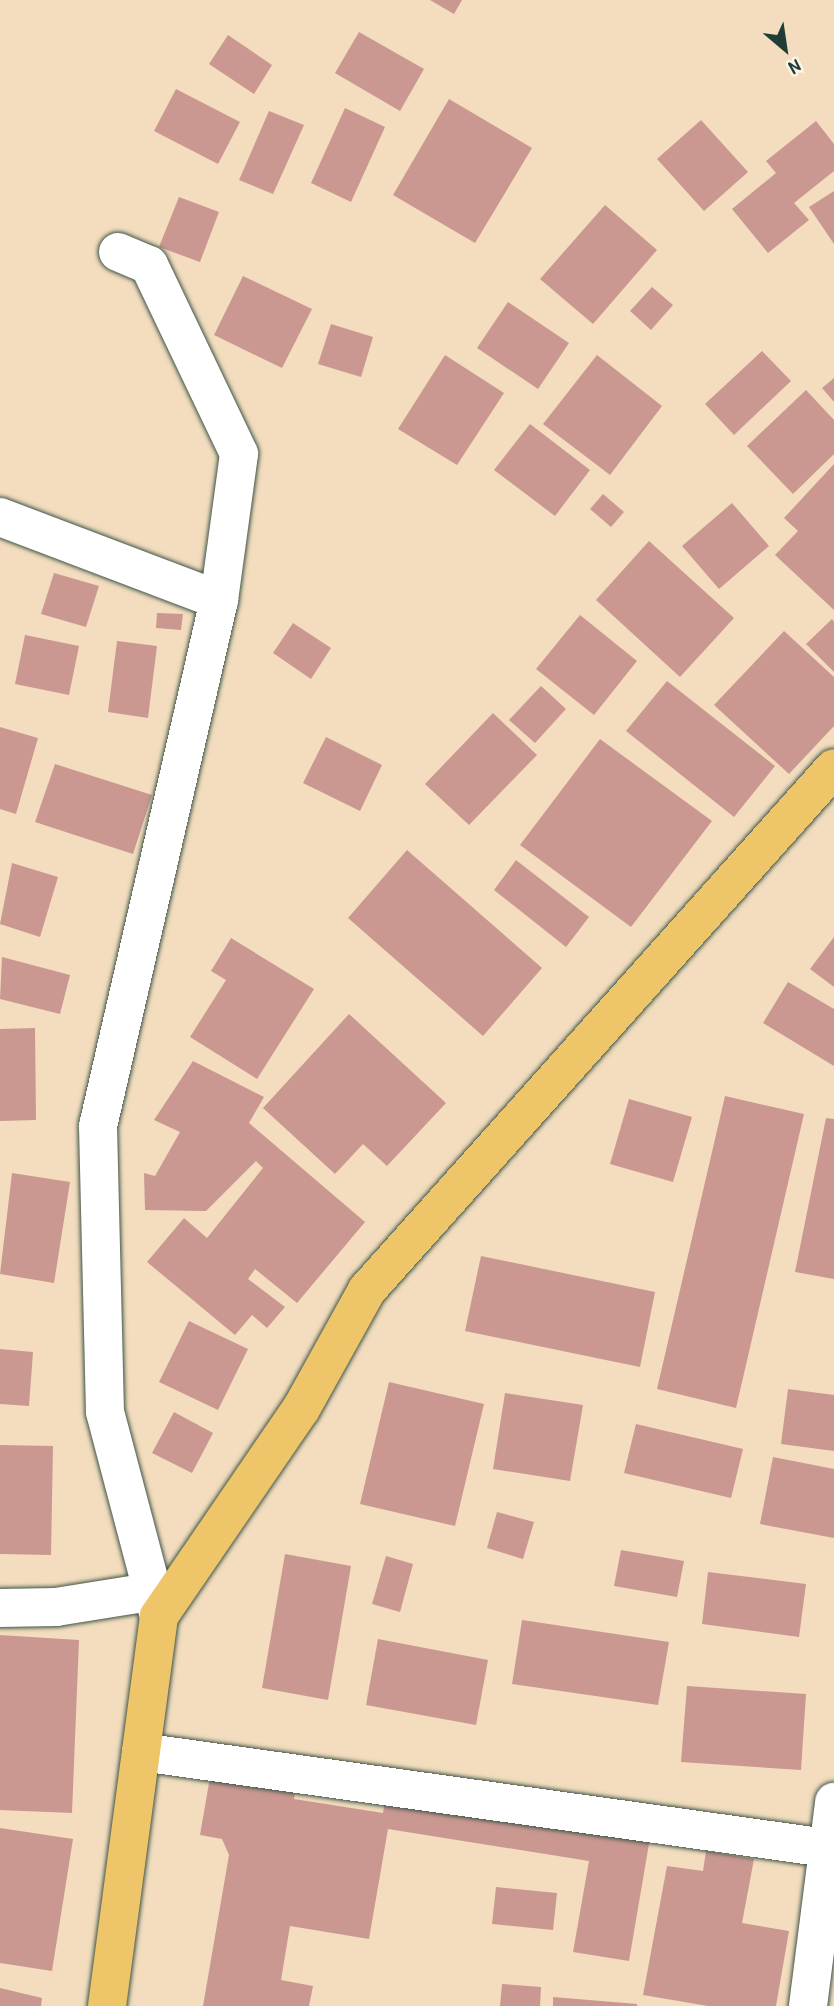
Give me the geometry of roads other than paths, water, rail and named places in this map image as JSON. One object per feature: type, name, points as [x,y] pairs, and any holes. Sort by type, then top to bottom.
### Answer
[{"type":"highway","points":[[107,2006],[141,1752],[154,1604],[301,1409],[367,1290],[834,768]]},
{"type":"street","points":[[0,1608],[154,1604],[105,1412],[98,1126],[219,600],[239,454],[149,265],[118,252]]},
{"type":"street","points":[[0,517],[219,600]]},
{"type":"street","points":[[141,1752],[827,1848]]},
{"type":"street","points":[[808,2006],[834,1802]]}]
